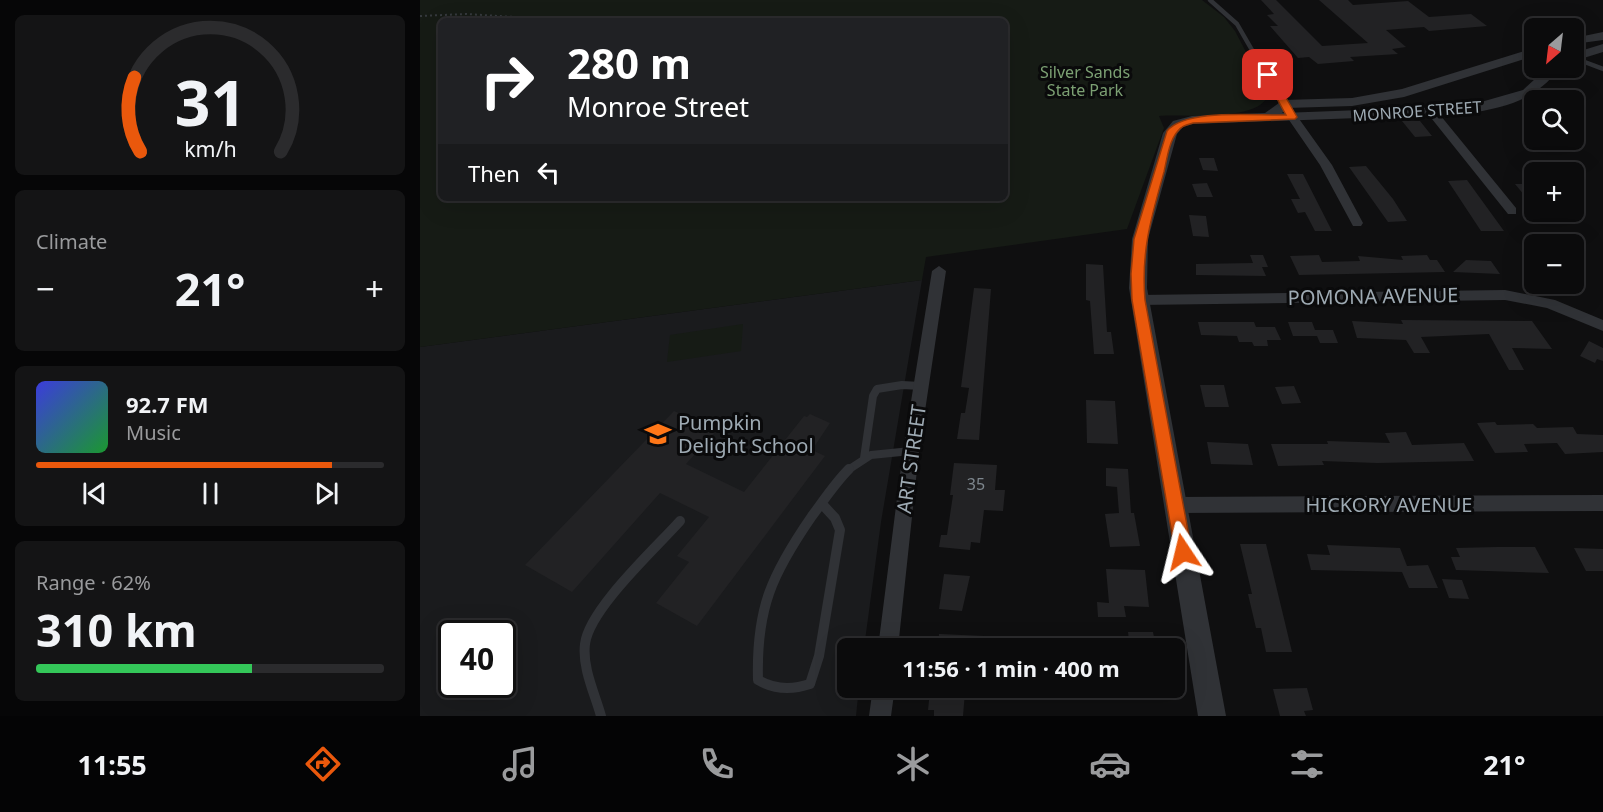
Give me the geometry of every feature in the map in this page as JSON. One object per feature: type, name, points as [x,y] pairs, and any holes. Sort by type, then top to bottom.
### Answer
[{"type":"street","points":[[1584,39],[1603,36]]},
{"type":"street","points":[[1584,55],[1603,48]]},
{"type":"street","name":"MONROE STREET","points":[[1283,104],[1352,102],[1404,93],[1524,58]]},
{"type":"street","name":"MONROE STREET","points":[[1139,300],[1138,254],[1156,181],[1172,130],[1178,124],[1192,120],[1432,112],[1483,108],[1521,96],[1534,89],[1543,78]]},
{"type":"street","points":[[1269,117],[1283,104],[1326,165],[1357,223]]},
{"type":"street","points":[[1432,112],[1512,211]]},
{"type":"street","name":"ART STREET","points":[[889,638],[911,451],[939,271]]},
{"type":"street","name":"POMONA AVENUE","points":[[1139,300],[1504,295],[1550,304],[1603,326]]},
{"type":"street","points":[[1139,300],[1212,716]]},
{"type":"street","name":"HICKORY AVENUE","points":[[1175,505],[1603,502]]},
{"type":"street","points":[[880,716],[882,698]]},
{"type":"lane","points":[[1210,0],[1237,24],[1283,104]]},
{"type":"lane","points":[[1584,62],[1603,69]]},
{"type":"lane","points":[[864,458],[873,396],[877,389],[893,385],[921,386]]},
{"type":"lane","points":[[822,504],[835,518],[840,530],[819,656],[810,684],[794,690],[766,685],[758,680],[758,669],[766,607],[778,566],[822,504],[848,470],[864,458],[884,452],[911,451]]},
{"type":"lane","points":[[601,716],[585,643],[593,622],[680,521]]},
{"type":"path","points":[[420,16],[466,14],[513,18]]},
{"type":"shaded area","name":"Pumpkin Delight School","points":[[922,280],[881,522],[865,638],[837,638],[837,698],[858,698],[856,716],[420,716],[420,347]]},
{"type":"green space","name":"Silver Sands State Park","points":[[420,0],[1202,0],[1224,17],[1235,31],[1268,94],[1263,103],[1237,113],[1159,116],[1164,128],[1127,229],[926,257],[922,280],[420,347]]},
{"type":"green space","points":[[743,324],[741,351],[667,362],[670,335]]},
{"type":"building","points":[[1261,0],[1276,0],[1322,46],[1368,43],[1319,0],[1348,0],[1353,5],[1408,1],[1429,17],[1471,14],[1487,26],[1429,31],[1424,27],[1386,30],[1406,47],[1392,49],[1398,54],[1350,57],[1354,61],[1318,64],[1309,57],[1298,58],[1270,26],[1278,26],[1267,15],[1274,14]]},
{"type":"building","points":[[1402,121],[1420,121],[1432,136],[1415,137]]},
{"type":"building","points":[[1199,158],[1214,158],[1218,171],[1203,170]]},
{"type":"building","points":[[1366,166],[1393,199],[1407,221],[1388,222],[1349,167]]},
{"type":"building","points":[[1287,174],[1303,174],[1332,231],[1315,231],[1305,212],[1298,213],[1291,199],[1300,199]]},
{"type":"building","points":[[1467,180],[1504,231],[1481,231],[1448,181]]},
{"type":"building","points":[[1207,183],[1213,197],[1197,197],[1192,184]]},
{"type":"building","points":[[1515,184],[1524,184],[1524,195]]},
{"type":"building","points":[[1189,215],[1206,216],[1209,237],[1193,236]]},
{"type":"building","points":[[1250,255],[1263,255],[1268,267],[1262,267],[1266,276],[1196,275],[1196,264],[1253,263]]},
{"type":"building","points":[[1319,255],[1322,262],[1360,261],[1358,256],[1403,260],[1401,256],[1427,255],[1430,260],[1437,260],[1445,272],[1299,275],[1290,256]]},
{"type":"building","points":[[1466,260],[1491,261],[1500,274],[1453,272]]},
{"type":"building","points":[[1086,264],[1103,265],[1107,332],[1111,332],[1114,354],[1094,354],[1090,301],[1086,300]]},
{"type":"building","points":[[974,288],[991,289],[979,440],[957,439],[961,413],[965,413],[969,388],[961,387]]},
{"type":"building","points":[[1401,320],[1532,321],[1552,349],[1512,348],[1524,370],[1509,370],[1489,334],[1421,337],[1430,353],[1414,353],[1406,340],[1357,338],[1352,321],[1403,324]]},
{"type":"building","points":[[1198,322],[1254,322],[1256,327],[1275,327],[1281,340],[1267,340],[1268,346],[1254,346],[1252,342],[1239,342],[1237,336],[1201,335]]},
{"type":"building","points":[[1288,322],[1312,322],[1315,330],[1333,330],[1338,343],[1320,343],[1317,336],[1293,336]]},
{"type":"building","points":[[1589,341],[1603,348],[1603,361],[1597,359],[1595,363],[1580,356]]},
{"type":"building","points":[[1200,385],[1224,385],[1229,407],[1205,407]]},
{"type":"building","points":[[1294,386],[1301,403],[1282,404],[1275,387]]},
{"type":"building","points":[[1086,400],[1115,401],[1118,444],[1087,443]]},
{"type":"building","points":[[674,411],[717,430],[686,464],[744,492],[804,416],[807,417],[810,414],[830,423],[812,450],[825,456],[697,626],[656,603],[689,562],[677,556],[709,517],[660,493],[572,592],[525,565]]},
{"type":"building","points":[[1495,422],[1497,425],[1533,424],[1537,428],[1573,427],[1577,434],[1603,435],[1603,452],[1565,454],[1557,443],[1524,444],[1528,452],[1495,453],[1477,423]]},
{"type":"building","points":[[1406,432],[1412,445],[1464,443],[1474,461],[1377,463],[1322,461],[1324,465],[1278,466],[1271,444],[1328,444],[1327,441],[1390,443],[1385,433]]},
{"type":"building","points":[[1207,442],[1248,444],[1253,465],[1211,464]]},
{"type":"building","points":[[954,463],[997,465],[995,490],[1005,490],[1003,511],[984,510],[980,543],[971,542],[970,550],[939,547],[941,535],[947,535],[953,495],[950,495]]},
{"type":"building","points":[[1106,468],[1128,469],[1131,513],[1134,513],[1140,546],[1110,547],[1105,514],[1119,513],[1117,487],[1106,486]]},
{"type":"building","points":[[1240,544],[1266,544],[1292,652],[1266,652],[1261,628],[1256,628],[1248,594],[1252,594]]},
{"type":"building","points":[[1327,545],[1400,548],[1407,566],[1428,565],[1438,588],[1409,588],[1402,572],[1311,570],[1307,554],[1330,555]]},
{"type":"building","points":[[1535,547],[1549,573],[1456,570],[1451,557],[1460,557],[1456,548]]},
{"type":"building","points":[[1574,548],[1603,549],[1603,571],[1586,571]]},
{"type":"building","points":[[1106,569],[1145,570],[1149,607],[1124,606],[1126,617],[1098,617],[1097,602],[1109,603]]},
{"type":"building","points":[[944,574],[970,576],[962,611],[939,609]]},
{"type":"building","points":[[1442,579],[1462,580],[1469,599],[1449,598]]},
{"type":"building","points":[[1128,632],[1153,632],[1154,638],[1129,638]]},
{"type":"building","points":[[939,634],[984,636],[984,638],[939,638]]},
{"type":"building","points":[[1307,688],[1313,710],[1304,711],[1306,716],[1280,716],[1273,689]]},
{"type":"building","points":[[929,698],[964,698],[963,716],[934,716],[934,710],[928,710]]},
{"type":"place","name":"Pumpkin Delight School","points":[[658,434]]},
{"type":"route","points":[[1183,552],[1139,300],[1137,274],[1140,239],[1170,133],[1178,124],[1192,120],[1292,117],[1268,75]]}]
